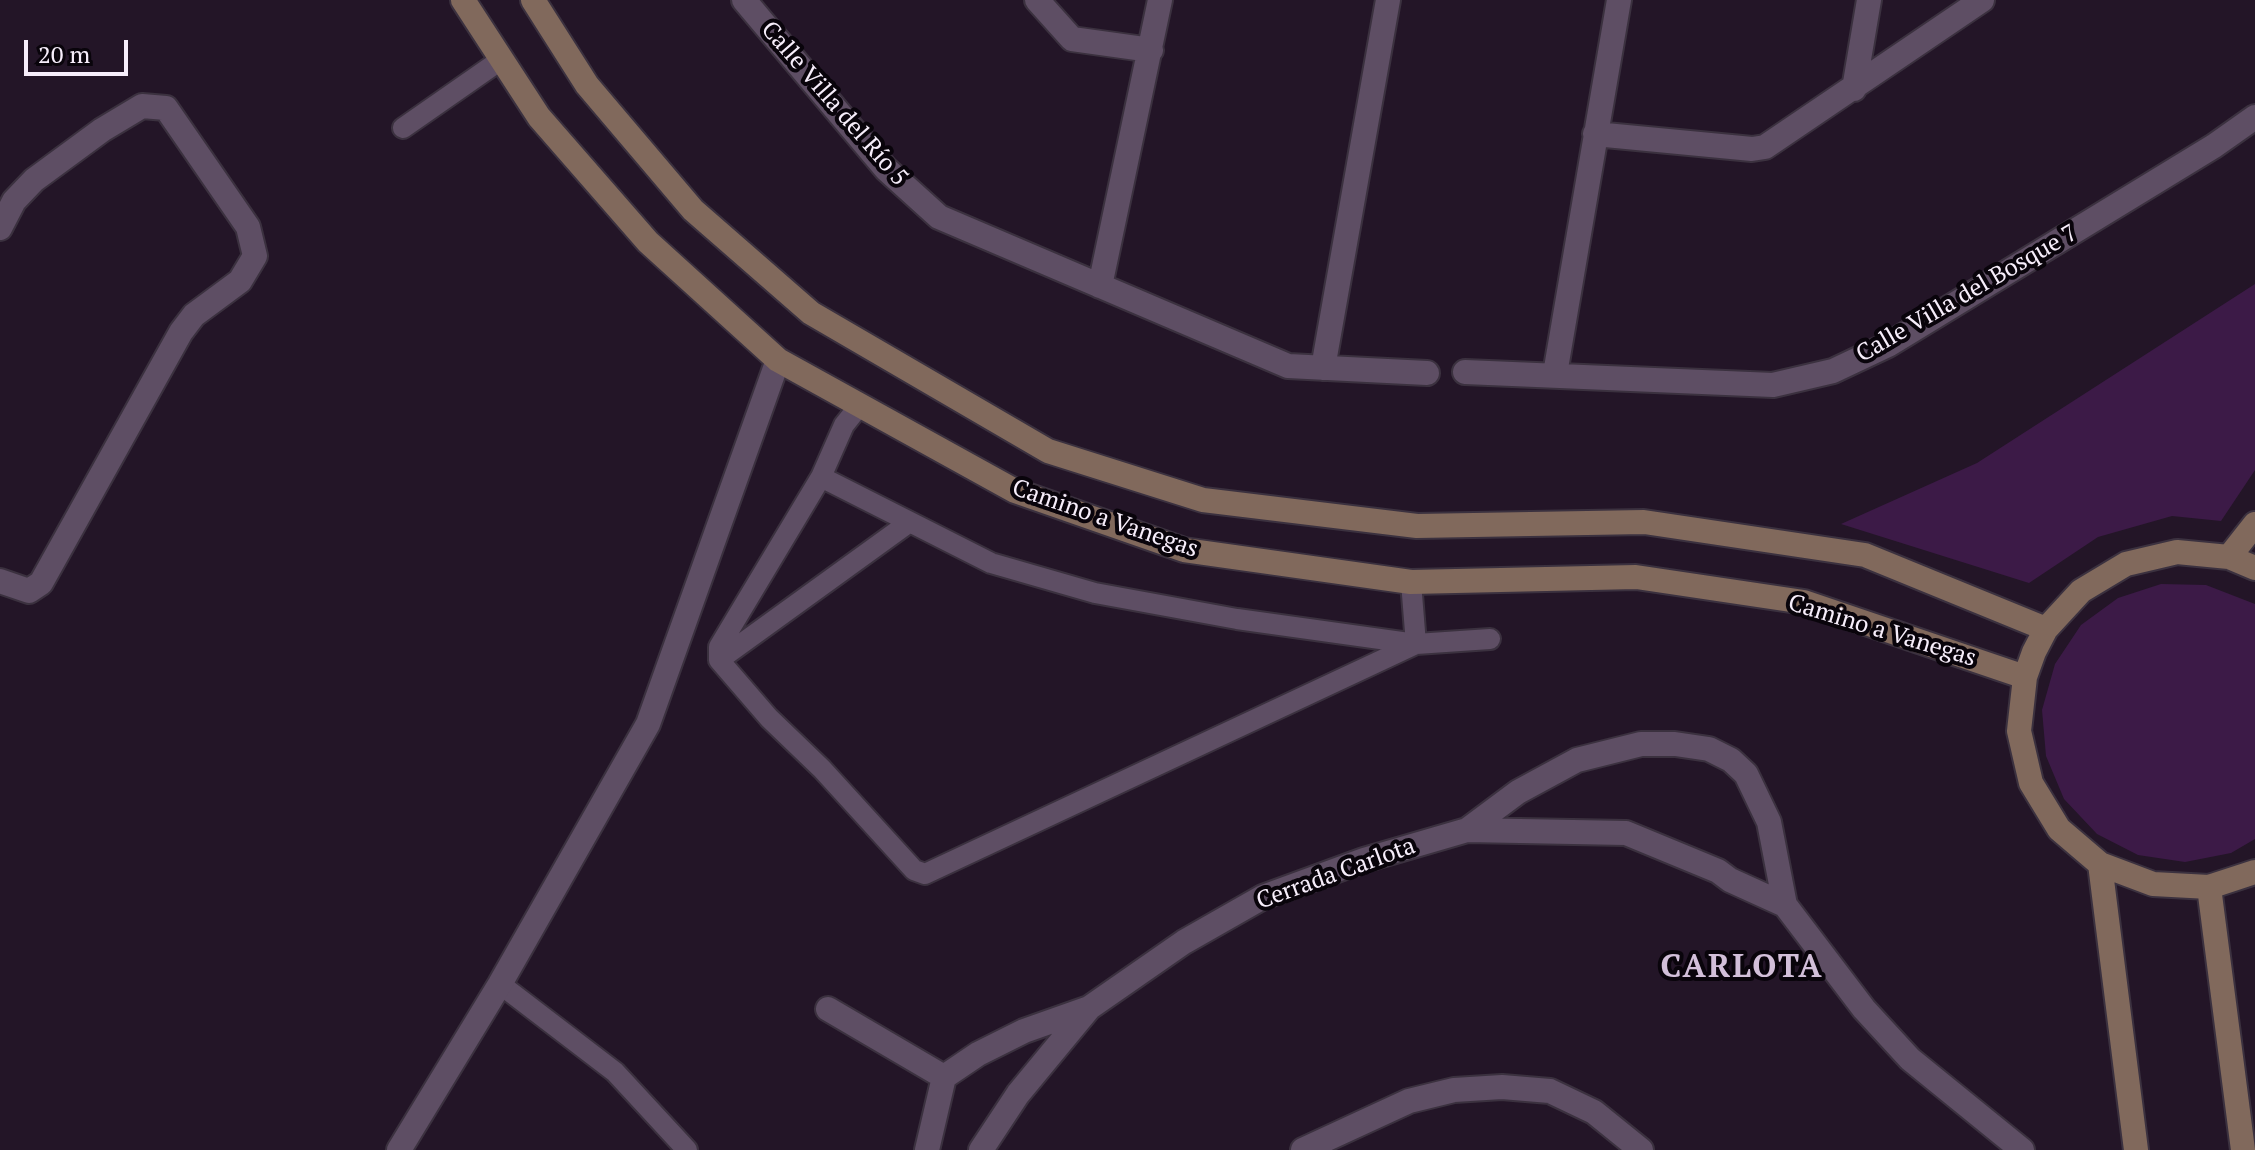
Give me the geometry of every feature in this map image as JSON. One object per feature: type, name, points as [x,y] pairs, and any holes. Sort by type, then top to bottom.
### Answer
[{"type":"main road","name":"Camino a Vanegas","points":[[463,0],[539,117],[648,242],[778,360],[1015,491],[1184,550],[1411,582],[1636,577],[1789,600],[2025,677]]},
{"type":"main road","name":"Camino a Vanegas","points":[[533,0],[587,85],[693,210],[811,313],[1048,451],[1203,500],[1417,526],[1644,522],[1865,555],[2046,629]]},
{"type":"main road","points":[[2229,557],[2255,524]]},
{"type":"main road","points":[[2255,568],[2229,557],[2177,552],[2126,564],[2081,591],[2046,629],[2025,677],[2019,731],[2031,783],[2059,829],[2100,864],[2153,884],[2209,887],[2255,872]]},
{"type":"main road","points":[[2100,864],[2136,1150]]},
{"type":"main road","points":[[2209,887],[2243,1150]]},
{"type":"street","name":"Calle Villa del Río 5","points":[[744,0],[886,169],[939,217],[1288,366],[1427,373]]},
{"type":"street","points":[[1037,0],[1072,39],[1151,50]]},
{"type":"street","points":[[1100,286],[1160,0]]},
{"type":"street","points":[[1323,368],[1388,0]]},
{"type":"street","points":[[1555,374],[1619,0]]},
{"type":"street","points":[[1854,89],[1869,0]]},
{"type":"street","points":[[1595,134],[1752,149],[1786,134],[1982,0]]},
{"type":"street","points":[[0,228],[14,201],[34,180],[102,130],[142,106],[166,108],[248,227],[255,256],[240,281],[194,315],[181,332],[41,583],[29,591],[0,581]]},
{"type":"street","name":"Calle Villa del Bosque 7","points":[[1465,372],[1773,385],[1833,371],[1888,345],[2214,146],[2255,117]]},
{"type":"street","points":[[399,1150],[500,984],[648,724],[778,360]]},
{"type":"street","name":"Cerrada Carlota","points":[[1467,830],[1518,792],[1577,760],[1641,744],[1709,749],[1739,766],[1753,784],[1776,847],[1777,872],[1785,905],[1864,1009],[1910,1059],[2022,1150]]},
{"type":"street","name":"Cerrada Carlota","points":[[944,1077],[978,1054],[1024,1031],[1089,1008],[1184,942],[1263,897],[1364,860],[1467,830],[1551,829],[1626,833],[1718,871],[1730,880],[1785,905]]},
{"type":"street","name":"Cerrada Carlota","points":[[981,1150],[1018,1094],[1089,1008]]},
{"type":"street","points":[[828,1009],[944,1077],[927,1150]]},
{"type":"street","points":[[1311,1148],[1409,1101],[1454,1090],[1502,1087],[1550,1091],[1594,1112],[1641,1150]]},
{"type":"lane","points":[[403,128],[502,59]]},
{"type":"lane","points":[[860,405],[844,425],[821,477],[719,647],[719,660],[769,718],[822,769],[914,870],[925,874],[1416,644]]},
{"type":"lane","points":[[821,477],[907,524],[991,563],[1095,593],[1416,644],[1490,639]]},
{"type":"lane","points":[[719,660],[907,524]]},
{"type":"lane","points":[[1411,582],[1416,644]]},
{"type":"lane","points":[[500,984],[615,1072],[687,1150]]},
{"type":"shaded area","points":[[2255,284],[2255,470],[2221,521],[2172,516],[2098,537],[2029,583],[1841,524],[1977,463]]},
{"type":"shaded area","points":[[2161,584],[2206,585],[2255,604],[2255,839],[2231,853],[2185,862],[2138,855],[2097,834],[2064,799],[2046,756],[2042,710],[2055,664],[2081,625],[2118,598]]},
{"type":"district","name":"CARLOTA","points":[[1742,968]]}]
